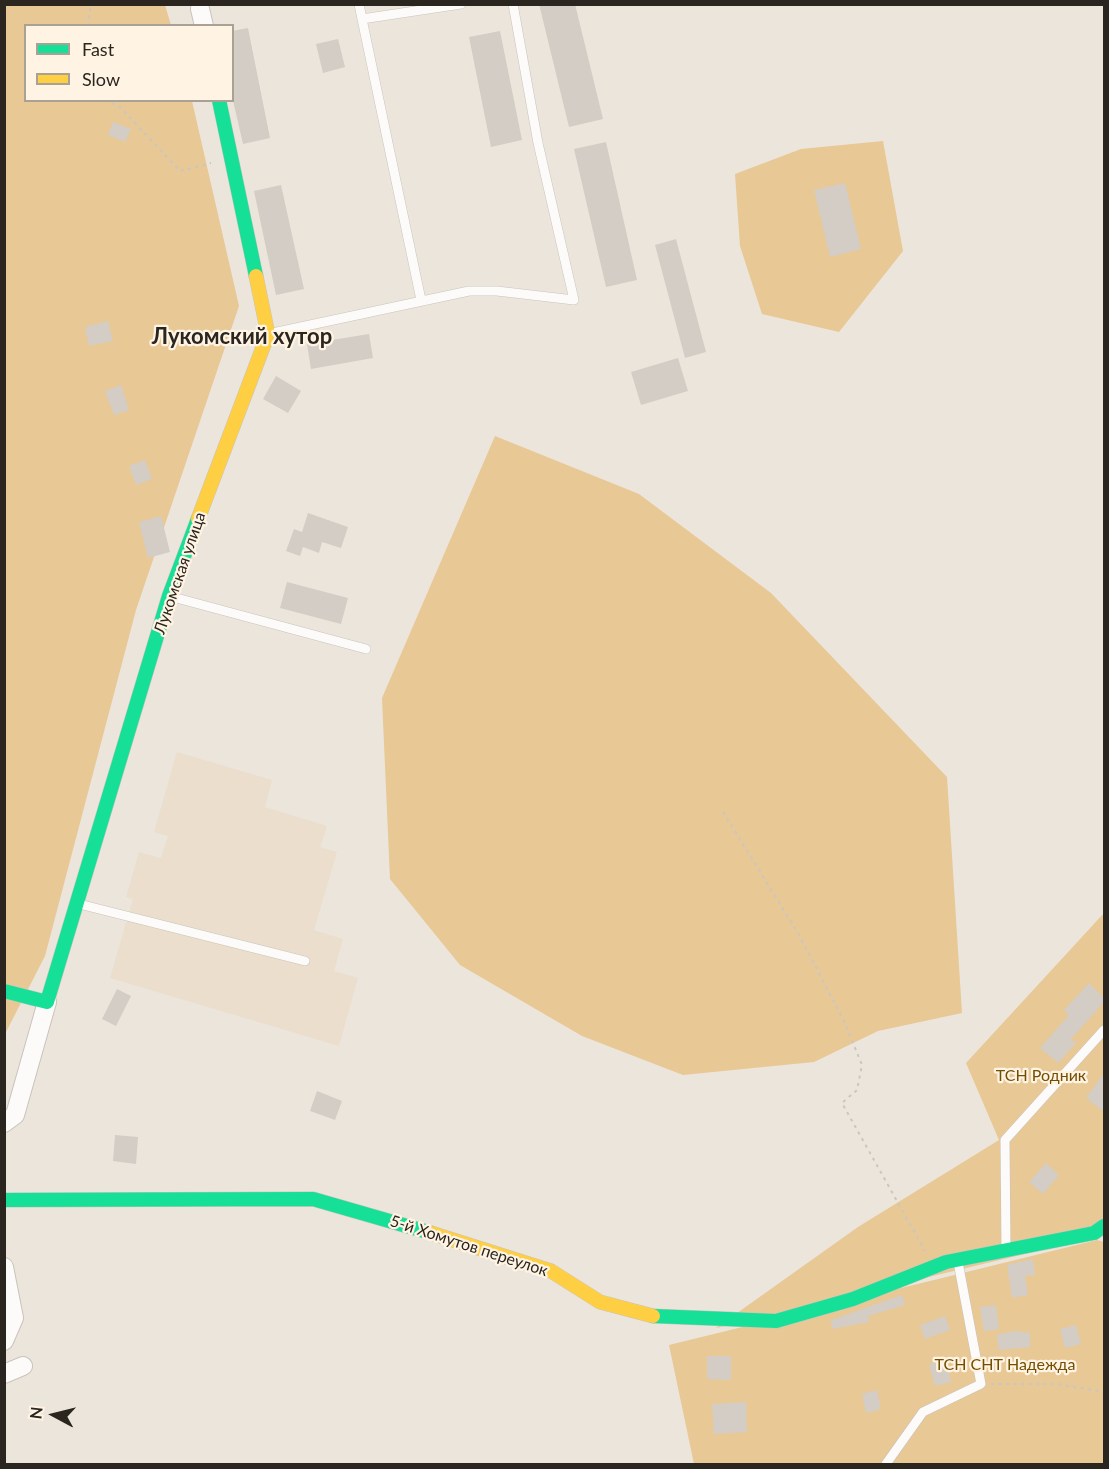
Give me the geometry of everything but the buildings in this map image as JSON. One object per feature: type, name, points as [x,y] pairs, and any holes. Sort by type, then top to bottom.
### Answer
[{"type":"street","points":[[219,102],[268,334]]},
{"type":"street","name":"Лукомская улица","points":[[47,1002],[169,596],[268,334]]},
{"type":"street","points":[[4,991],[47,1002],[15,1115],[4,1124]]},
{"type":"street","name":"5-й Хомутов переулок","points":[[4,1200],[313,1199],[453,1239],[552,1271],[600,1302],[660,1318],[776,1321],[853,1299],[957,1259],[1101,1232]]},
{"type":"street","points":[[4,1267],[14,1318],[4,1341]]},
{"type":"street","points":[[4,1374],[23,1366]]},
{"type":"lane","points":[[359,4],[421,300]]},
{"type":"lane","points":[[362,19],[460,4]]},
{"type":"lane","points":[[268,334],[469,291],[497,291],[574,300],[538,143],[513,4]]},
{"type":"lane","points":[[169,596],[366,649]]},
{"type":"lane","points":[[77,903],[305,961]]},
{"type":"lane","points":[[1006,1250],[1005,1140],[1104,1030]]},
{"type":"lane","points":[[886,1464],[923,1412],[981,1384],[957,1259]]},
{"type":"path","points":[[88,24],[91,4]]},
{"type":"path","points":[[109,102],[120,107],[180,171],[232,158]]},
{"type":"path","points":[[723,812],[798,933],[844,1021],[862,1065],[857,1090],[842,1103],[934,1266]]},
{"type":"path","points":[[981,1384],[1058,1384],[1104,1392]]},
{"type":"shaded area","points":[[177,752],[272,780],[265,807],[327,826],[320,847],[337,852],[314,930],[343,939],[334,971],[358,978],[339,1046],[110,978],[133,899],[126,897],[139,852],[161,858],[168,836],[154,832]]},
{"type":"green space","points":[[5,5],[165,5],[171,24],[24,24],[24,102],[192,102],[239,306],[136,610],[45,956],[5,1034]]},
{"type":"green space","points":[[883,141],[903,251],[839,332],[762,314],[740,246],[735,174],[801,149]]},
{"type":"green space","points":[[495,436],[639,494],[771,593],[947,777],[962,1013],[878,1031],[814,1062],[683,1075],[582,1036],[460,965],[390,879],[382,698]]},
{"type":"green space","name":"ТСН Родник","points":[[1104,913],[1104,1235],[716,1328],[858,1227],[999,1140],[966,1063]]},
{"type":"green space","name":"ТСН СНТ Надежда","points":[[1097,1240],[1104,1242],[1104,1464],[694,1464],[669,1345]]},
{"type":"traffic: fast","points":[[219,102],[256,276]]},
{"type":"traffic: fast","points":[[4,991],[47,1002],[169,596],[198,519]]},
{"type":"traffic: fast","points":[[4,1200],[313,1199],[431,1233]]},
{"type":"traffic: fast","points":[[653,1316],[776,1321],[853,1299],[946,1262],[1094,1233],[1104,1226]]},
{"type":"traffic: slow","points":[[198,519],[268,334],[256,276]]},
{"type":"traffic: slow","points":[[431,1233],[551,1271],[600,1302],[653,1316]]},
{"type":"district","name":"Лукомский хутор","points":[[242,337]]}]
